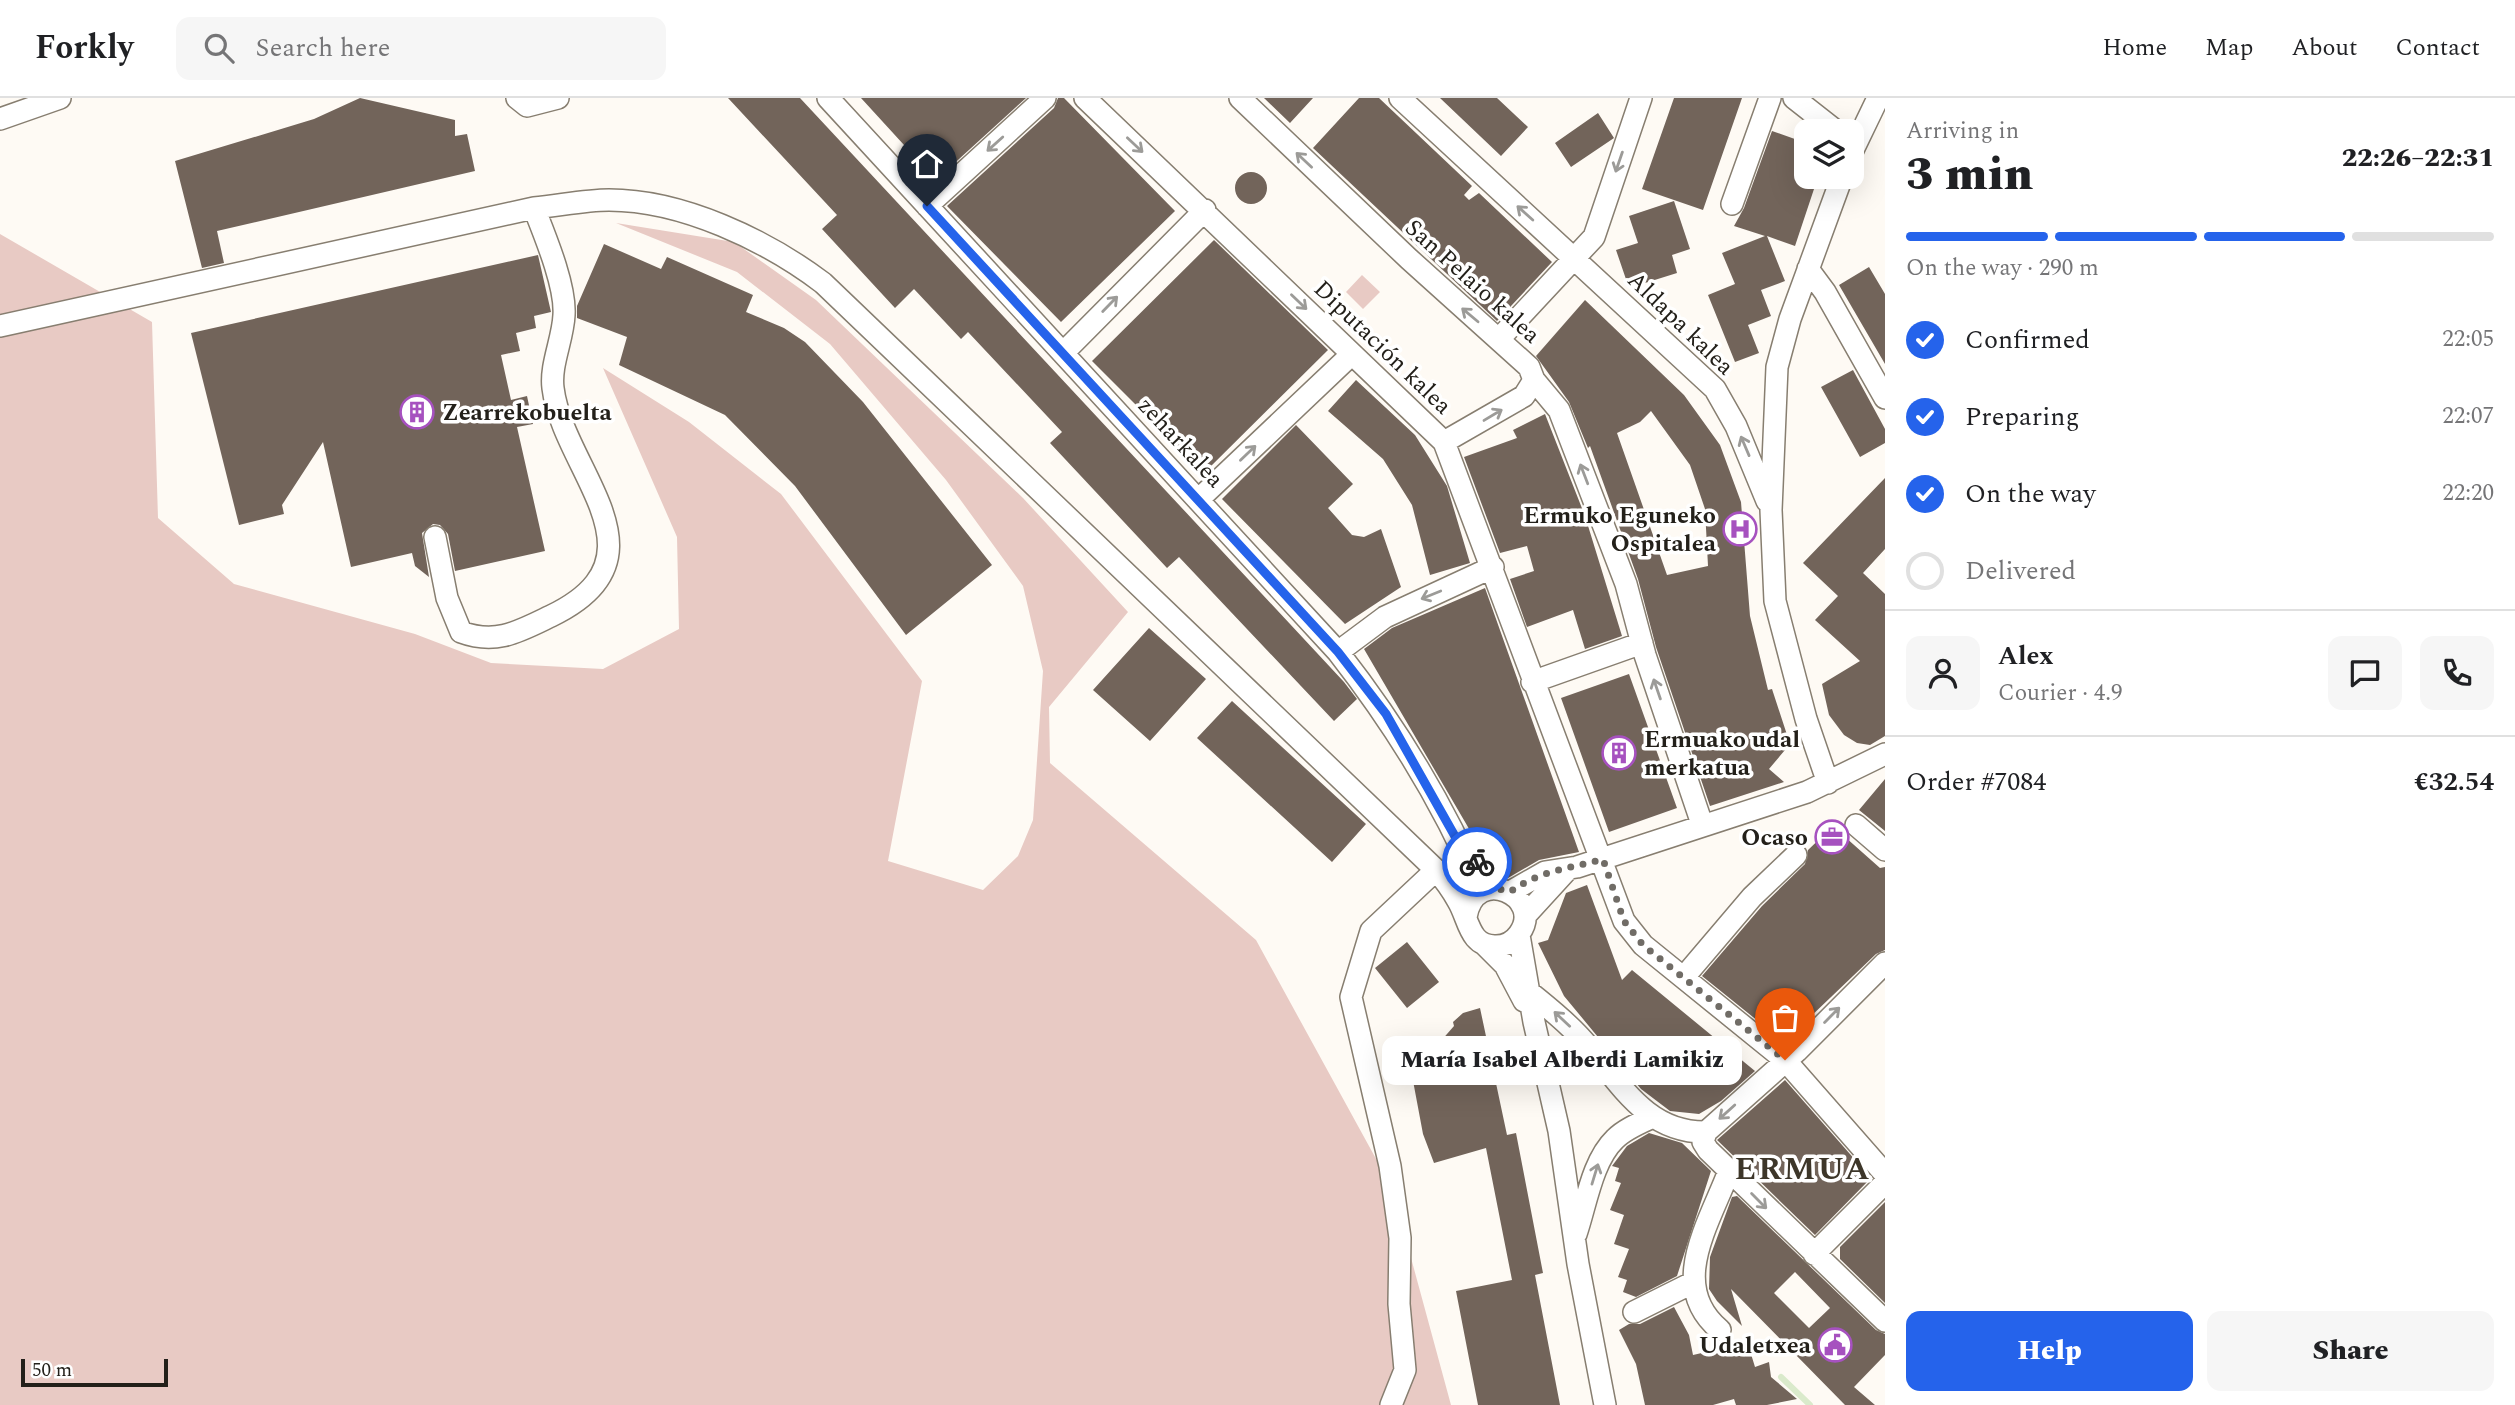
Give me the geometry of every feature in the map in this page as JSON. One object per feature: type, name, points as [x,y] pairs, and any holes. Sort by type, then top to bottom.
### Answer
[{"type":"street","points":[[0,119],[60,98]]},
{"type":"street","points":[[517,98],[527,106],[558,98]]},
{"type":"street","name":"zeharkalea","points":[[828,98],[1338,652],[1386,714],[1461,847],[1491,892]]},
{"type":"street","points":[[927,206],[1045,98]]},
{"type":"street","name":"Diputación kalea","points":[[1085,98],[1205,210],[1444,442],[1493,567],[1532,682],[1603,859],[1624,921],[1643,945],[1785,1060],[1882,1163]]},
{"type":"street","name":"San Pelaio kalea","points":[[1240,98],[1409,259],[1530,368],[1534,380],[1559,410],[1626,584],[1642,643],[1702,824]]},
{"type":"street","name":"Aldapa kalea","points":[[1399,98],[1715,389],[1736,426],[1771,510],[1771,559],[1777,611],[1806,719],[1828,783]]},
{"type":"street","points":[[1499,339],[1594,237],[1642,98]]},
{"type":"street","points":[[1732,204],[1770,98]]},
{"type":"street","points":[[1794,98],[1821,119]]},
{"type":"street","points":[[1864,124],[1878,98]]},
{"type":"street","points":[[1771,510],[1777,367],[1808,269],[1838,189]]},
{"type":"street","points":[[0,326],[534,208],[610,200],[659,206],[754,238],[823,283],[1438,872],[1466,917],[1472,934],[1504,965],[1534,1022]]},
{"type":"street","points":[[435,537],[447,598],[461,632],[482,639],[518,632],[579,599],[598,582],[610,550],[599,504],[587,472],[562,424],[552,386],[564,313],[551,251],[534,208]]},
{"type":"street","points":[[1063,353],[1205,210]]},
{"type":"street","points":[[1808,269],[1825,292],[1885,398]]},
{"type":"street","points":[[1198,500],[1352,354]]},
{"type":"street","points":[[1444,442],[1524,396],[1534,380]]},
{"type":"street","points":[[1338,652],[1385,617],[1493,567]]},
{"type":"street","points":[[1532,682],[1612,651],[1642,643]]},
{"type":"street","points":[[1466,917],[1472,901],[1491,892],[1545,872],[1568,869],[1603,859],[1702,824],[1744,813],[1828,783],[1885,754]]},
{"type":"street","points":[[1856,825],[1885,849]]},
{"type":"street","points":[[1684,977],[1752,897],[1796,855]]},
{"type":"street","points":[[1485,945],[1504,945],[1568,869]]},
{"type":"street","points":[[1438,872],[1523,906],[1522,925],[1528,990],[1559,1131],[1578,1264],[1605,1405]]},
{"type":"street","points":[[1391,1405],[1405,1370],[1399,1304],[1400,1238],[1390,1166],[1351,997],[1371,931],[1438,872]]},
{"type":"street","points":[[1885,963],[1706,1132],[1703,1142],[1729,1171],[1885,1321]]},
{"type":"street","points":[[1528,990],[1578,1035],[1613,1080],[1641,1110],[1696,1132],[1706,1132]]},
{"type":"street","points":[[1574,1239],[1606,1150],[1615,1138],[1653,1117]]},
{"type":"street","points":[[1720,1330],[1707,1319],[1695,1300],[1692,1283],[1702,1241],[1729,1171]]},
{"type":"street","points":[[1814,1254],[1885,1184]]},
{"type":"street","points":[[1634,1312],[1692,1283]]},
{"type":"shaded area","points":[[616,223],[734,242],[816,300],[1023,498],[1128,612],[1049,707],[1050,763],[1256,940],[1392,1188],[1451,1405],[0,1405],[0,234],[152,322],[158,518],[234,584],[415,634],[491,663],[603,669],[679,629],[677,537],[603,368],[689,422],[781,494],[922,681],[888,861],[983,890],[1018,856],[1033,820],[1043,671],[1023,586],[946,480],[830,344],[737,272]]},
{"type":"shaded area","points":[[1362,275],[1380,292],[1363,309],[1346,292]]},
{"type":"building","points":[[360,98],[455,120],[455,136],[467,134],[475,171],[217,231],[224,263],[202,268],[175,161],[314,119]]},
{"type":"building","points":[[728,98],[800,98],[1357,699],[1334,721],[1179,557],[1167,568],[1050,443],[1062,432],[968,332],[961,339],[914,289],[895,308],[822,229],[837,215]]},
{"type":"building","points":[[861,98],[1026,98],[936,180]]},
{"type":"building","points":[[1058,98],[1064,98],[1175,211],[1061,322],[947,206],[1054,108]]},
{"type":"building","points":[[1264,98],[1313,98],[1290,123]]},
{"type":"building","points":[[1359,98],[1379,98],[1472,186],[1464,195],[1469,200],[1479,193],[1552,262],[1497,321],[1313,148]]},
{"type":"building","points":[[1440,98],[1497,98],[1528,127],[1501,156]]},
{"type":"building","points":[[1674,98],[1742,98],[1703,210],[1642,189]]},
{"type":"building","points":[[1598,113],[1614,138],[1571,167],[1555,143]]},
{"type":"building","points":[[1772,131],[1794,139],[1794,189],[1814,189],[1795,246],[1767,236],[1785,281],[1761,290],[1771,316],[1748,325],[1759,353],[1735,362],[1708,295],[1735,284],[1722,253],[1765,236],[1734,226],[1744,208]]},
{"type":"building","points":[[1251,172],[1262,177],[1267,188],[1262,199],[1251,204],[1240,199],[1235,188],[1240,177]]},
{"type":"building","points":[[1674,201],[1690,249],[1672,255],[1677,273],[1629,288],[1616,250],[1638,243],[1629,216]]},
{"type":"building","points":[[1214,240],[1328,350],[1204,473],[1092,361]]},
{"type":"building","points":[[604,244],[661,269],[667,257],[753,295],[746,312],[784,328],[805,342],[863,402],[992,565],[906,635],[795,486],[725,415],[619,365],[627,337],[577,318],[577,306]]},
{"type":"building","name":"Zearrekobuelta","points":[[538,255],[551,312],[534,316],[536,328],[516,333],[520,351],[501,355],[511,400],[527,396],[533,424],[517,427],[545,551],[455,571],[448,534],[440,525],[433,524],[422,533],[429,577],[415,566],[412,553],[351,567],[323,442],[282,505],[284,514],[239,525],[191,333]]},
{"type":"building","points":[[1869,267],[1885,294],[1885,364],[1839,285]]},
{"type":"building","points":[[1585,300],[1684,395],[1720,445],[1741,502],[1750,616],[1768,690],[1772,689],[1790,744],[1769,769],[1784,782],[1710,806],[1656,647],[1638,579],[1590,446],[1588,448],[1569,402],[1536,356]],"holes":[[[1651,411],[1690,465],[1705,509],[1708,566],[1667,575],[1617,433],[1640,422]]]},
{"type":"building","points":[[1853,370],[1885,429],[1885,443],[1860,457],[1821,387]]},
{"type":"building","points":[[1356,380],[1415,435],[1447,486],[1470,563],[1430,575],[1412,505],[1383,459],[1328,411]]},
{"type":"building","points":[[1545,414],[1585,516],[1622,636],[1585,649],[1573,610],[1527,627],[1510,579],[1534,571],[1527,546],[1500,553],[1464,457],[1517,438],[1513,430]]},
{"type":"building","points":[[1296,425],[1353,484],[1328,508],[1352,535],[1364,537],[1381,529],[1401,587],[1345,624],[1222,499]]},
{"type":"building","points":[[1885,478],[1885,549],[1863,573],[1885,594],[1885,736],[1870,745],[1857,743],[1844,735],[1829,715],[1822,684],[1860,661],[1815,620],[1838,596],[1803,563]]},
{"type":"building","points":[[1485,588],[1579,852],[1539,860],[1508,878],[1496,875],[1364,649],[1392,628]]},
{"type":"building","points":[[1149,628],[1206,679],[1150,741],[1093,690]]},
{"type":"building","name":"Ermuako udal merkatua","points":[[1629,674],[1677,808],[1609,832],[1561,698]]},
{"type":"building","points":[[1232,701],[1366,824],[1332,862],[1197,738]]},
{"type":"building","points":[[1885,779],[1885,831],[1859,810]]},
{"type":"building","points":[[1830,829],[1836,829],[1880,868],[1885,867],[1885,950],[1876,954],[1784,1042],[1702,976],[1762,906],[1805,864],[1808,850]]},
{"type":"building","points":[[1587,885],[1622,980],[1632,970],[1755,1071],[1721,1101],[1699,1114],[1670,1111],[1641,1089],[1564,996],[1538,943],[1548,940],[1566,893]]},
{"type":"building","points":[[1407,942],[1439,982],[1407,1008],[1375,968]]},
{"type":"building","points":[[1480,1008],[1507,1135],[1516,1133],[1543,1273],[1535,1275],[1560,1405],[1478,1405],[1456,1291],[1512,1280],[1486,1148],[1434,1163],[1423,1134],[1411,1070],[1426,1069],[1426,1058],[1454,1026],[1453,1022],[1463,1013]]},
{"type":"building","points":[[1785,1080],[1871,1178],[1815,1235],[1717,1140]]},
{"type":"building","points":[[1649,1133],[1682,1143],[1711,1171],[1677,1276],[1636,1297],[1623,1292],[1627,1280],[1618,1277],[1629,1249],[1614,1244],[1624,1215],[1610,1210],[1621,1183],[1615,1181],[1619,1168],[1612,1166],[1627,1146]]},
{"type":"building","points":[[1737,1196],[1876,1330],[1885,1334],[1885,1355],[1854,1387],[1875,1405],[1845,1405],[1731,1289],[1742,1326],[1717,1301],[1709,1289],[1710,1257],[1732,1197]],"holes":[[[1795,1272],[1830,1308],[1809,1328],[1774,1293]]]},
{"type":"building","points":[[1885,1202],[1885,1303],[1840,1259],[1840,1247]]},
{"type":"building","points":[[1674,1307],[1689,1335],[1693,1355],[1741,1344],[1745,1356],[1751,1354],[1755,1367],[1769,1362],[1771,1377],[1797,1399],[1767,1405],[1736,1405],[1734,1399],[1713,1405],[1645,1405],[1636,1364],[1619,1330],[1629,1324],[1640,1324]]},
{"type":"waterway","points":[[1781,1377],[1810,1405]]},
{"type":"way so far","points":[[1477,862],[1495,888],[1510,892],[1545,872],[1568,869],[1603,859],[1624,921],[1643,945],[1785,1060]]},
{"type":"place","name":"Zearrekobuelta","points":[[417,412]]},
{"type":"place","name":"Ermuko Eguneko Ospitalea","points":[[1740,529]]},
{"type":"place","name":"Ermuako udal merkatua","points":[[1619,753]]},
{"type":"place","name":"Ocaso","points":[[1832,837]]},
{"type":"place","name":"María Isabel Alberdi Lamikiz","points":[[1785,1060]]},
{"type":"place","name":"Udaletxea","points":[[1835,1345]]},
{"type":"district","name":"ERMUA","points":[[1803,1168]]},
{"type":"route","points":[[927,206],[1338,652],[1386,714],[1461,847],[1477,862]]}]
